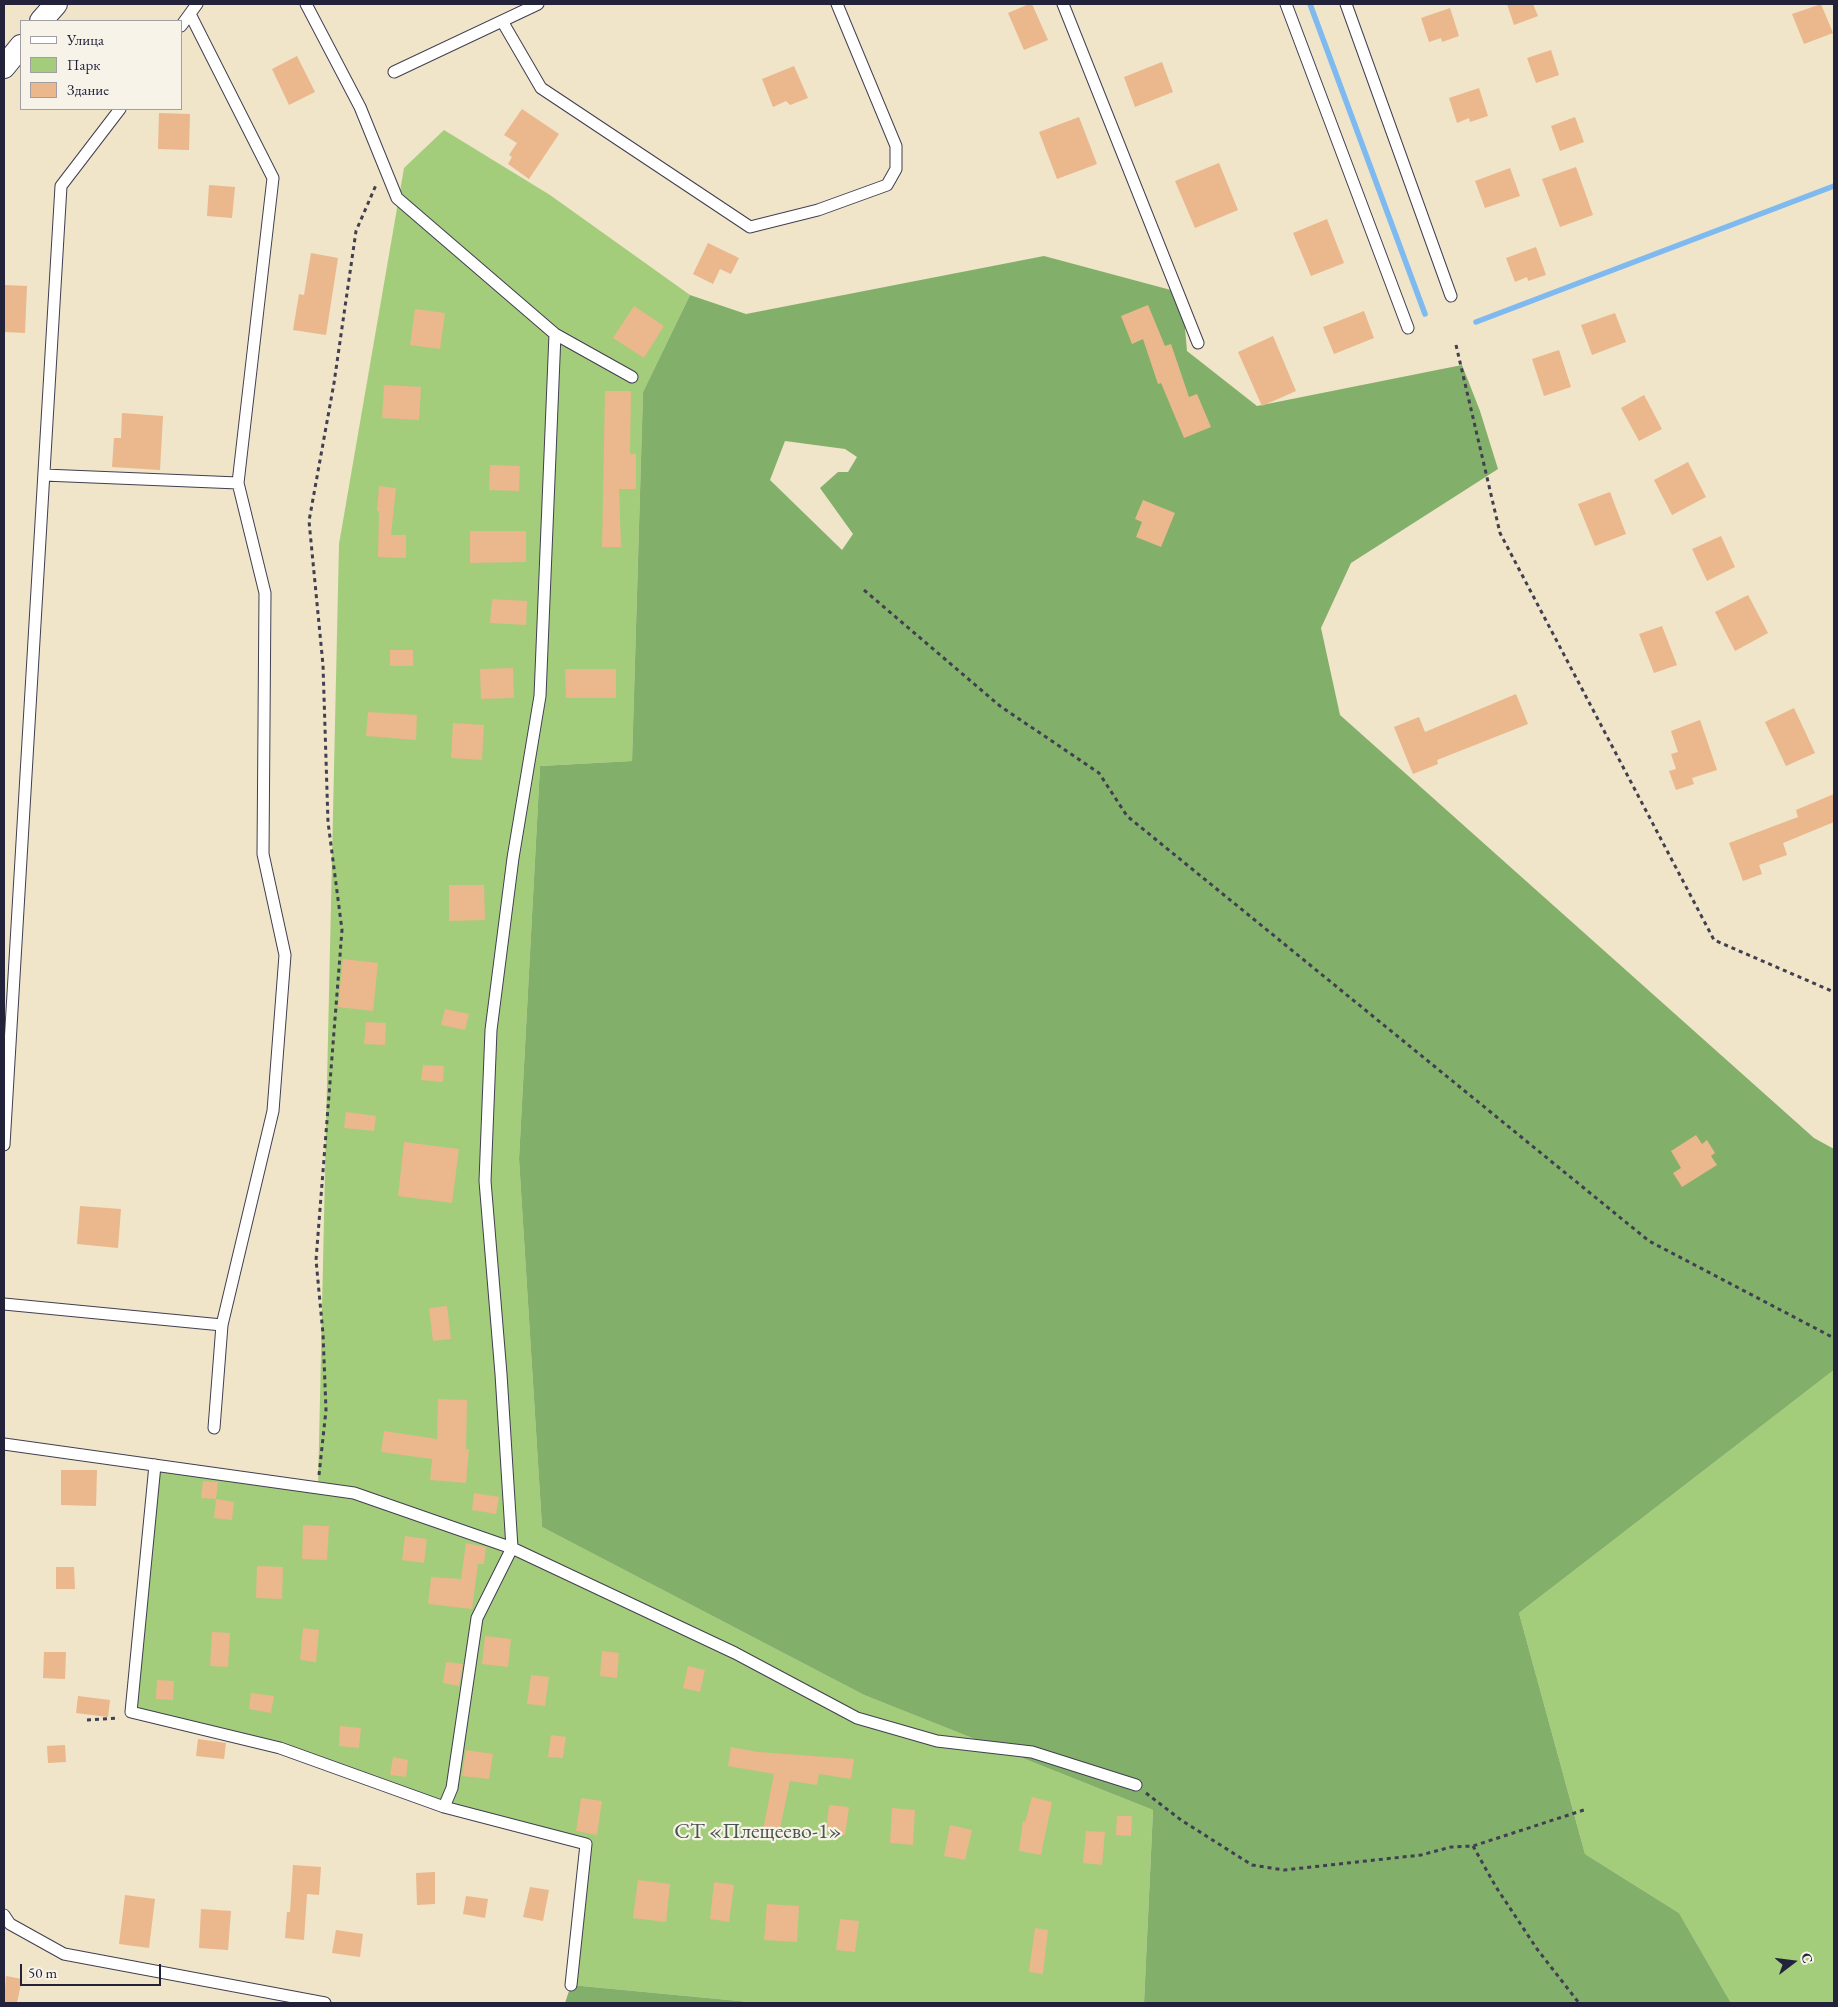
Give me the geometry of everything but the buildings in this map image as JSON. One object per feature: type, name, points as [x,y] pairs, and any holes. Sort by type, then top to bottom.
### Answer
[{"type":"street","points":[[42,20],[56,4]]},
{"type":"street","points":[[4,67],[20,47]]},
{"type":"lane","points":[[182,25],[197,4]]},
{"type":"lane","points":[[306,4],[360,107],[397,198],[555,334],[632,378]]},
{"type":"lane","points":[[394,72],[538,4]]},
{"type":"lane","points":[[502,21],[541,88],[750,227],[818,210],[887,185],[896,169],[896,146],[837,4]]},
{"type":"lane","points":[[1063,4],[1198,343]]},
{"type":"lane","points":[[1286,4],[1408,328]]},
{"type":"lane","points":[[1346,4],[1451,296]]},
{"type":"lane","points":[[190,14],[273,178],[238,483],[265,593],[262,854],[285,954],[273,1111],[222,1325],[214,1428]]},
{"type":"lane","points":[[4,1145],[61,186],[119,110]]},
{"type":"lane","points":[[444,1806],[452,1788],[477,1618],[512,1548],[485,1181],[491,1030],[513,858],[540,696],[555,334]]},
{"type":"lane","points":[[44,475],[238,483]]},
{"type":"lane","points":[[4,1304],[222,1325]]},
{"type":"lane","points":[[4,1444],[354,1493],[512,1548],[736,1653],[857,1718],[937,1741],[1032,1752],[1136,1785]]},
{"type":"lane","points":[[155,1465],[131,1712],[280,1748],[444,1806],[586,1844],[571,1984]]},
{"type":"lane","points":[[6,1923],[64,1954],[324,2003]]},
{"type":"path","points":[[318,1488],[326,1410],[323,1334],[316,1260],[342,930],[328,822],[323,665],[309,521],[334,383],[356,231],[384,166]]},
{"type":"path","points":[[1456,345],[1500,533],[1714,940],[1834,992]]},
{"type":"path","points":[[864,590],[1000,706],[1099,772],[1127,816],[1649,1241],[1834,1338]]},
{"type":"path","points":[[87,1720],[117,1720],[131,1712]]},
{"type":"path","points":[[1136,1785],[1180,1820],[1252,1865],[1284,1870],[1421,1855],[1451,1847],[1473,1846],[1587,1809]]},
{"type":"path","points":[[1473,1846],[1496,1887],[1537,1949],[1579,2003]]},
{"type":"green space","name":"СТ «Плещеево-1»","points":[[444,130],[550,195],[690,295],[643,392],[632,761],[540,766],[519,1159],[542,1527],[864,1695],[1153,1810],[1144,2003],[760,2003],[571,1985],[586,1844],[444,1806],[280,1748],[131,1712],[155,1465],[318,1488],[339,544],[404,168]]},
{"type":"green space","points":[[1044,256],[1182,293],[1187,351],[1257,406],[1462,365],[1480,411],[1498,469],[1351,563],[1321,628],[1340,715],[1814,1138],[1834,1149],[1834,1370],[1519,1613],[1585,1854],[1679,1913],[1731,2003],[1144,2003],[1153,1810],[864,1695],[542,1527],[519,1159],[540,766],[632,761],[643,392],[690,295],[746,314]],"holes":[[[785,441],[845,449],[857,457],[848,472],[838,472],[820,488],[853,534],[842,550],[770,480]]]},
{"type":"green space","points":[[1834,1370],[1834,2003],[1731,2003],[1679,1913],[1585,1854],[1519,1613]]},
{"type":"green space","points":[[571,1985],[760,2003],[565,2003]]},
{"type":"waterway","points":[[1310,4],[1425,314]]},
{"type":"waterway","points":[[1476,322],[1834,186]]}]
